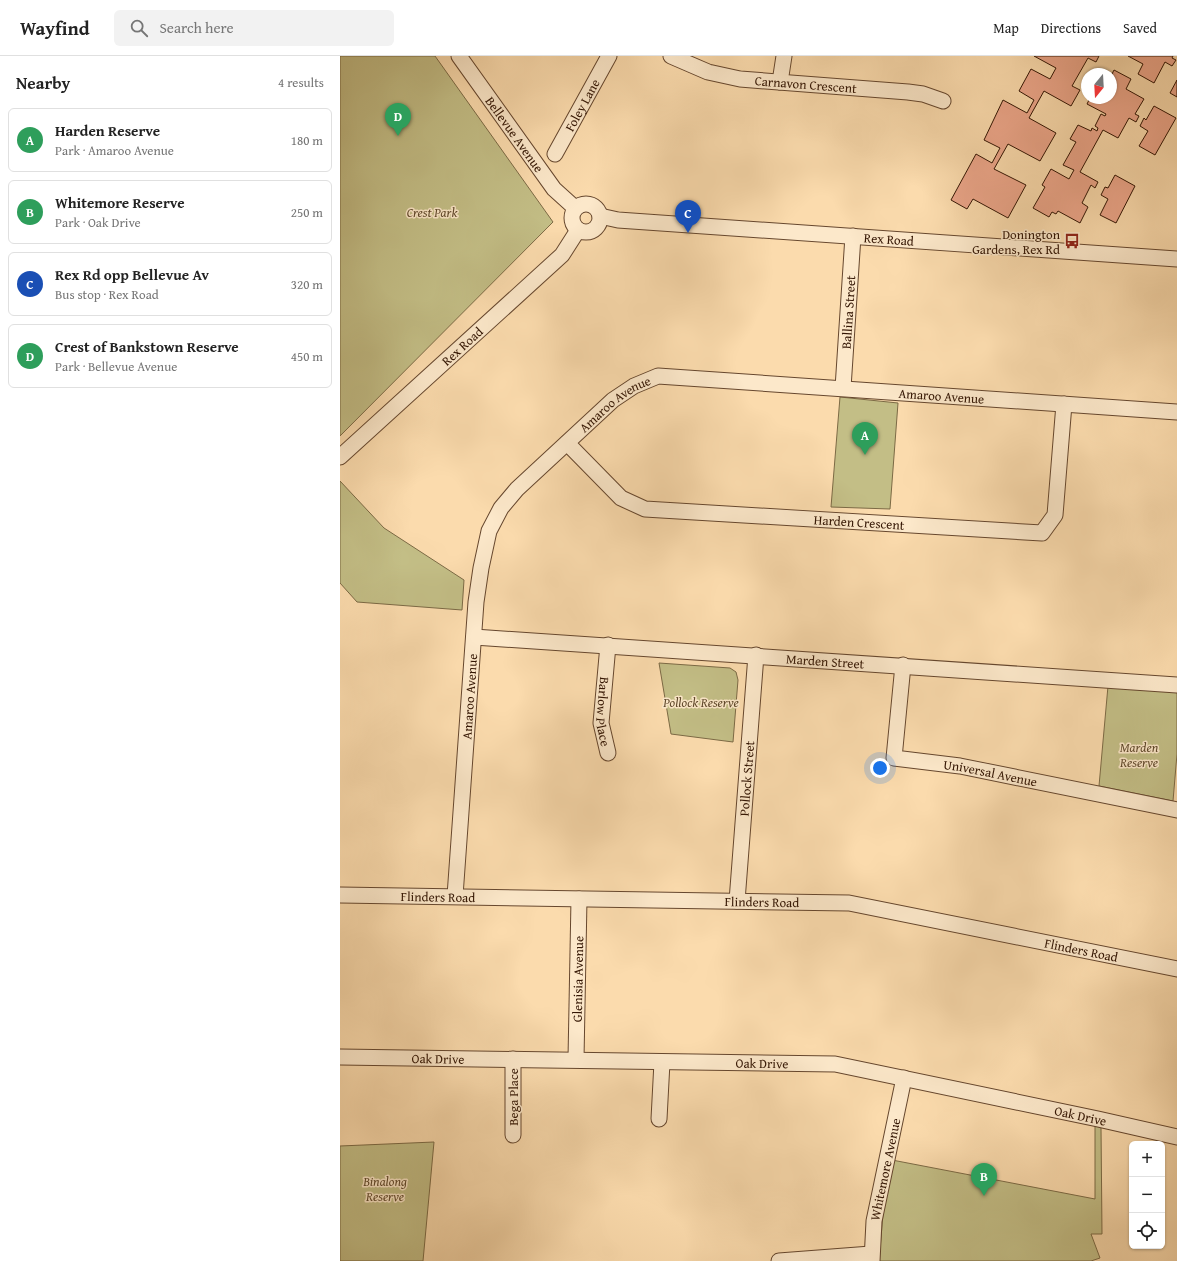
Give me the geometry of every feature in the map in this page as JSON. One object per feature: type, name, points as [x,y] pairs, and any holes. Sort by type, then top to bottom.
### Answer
[{"type":"street","name":"Bellevue Avenue","points":[[459,56],[554,189],[575,208]]},
{"type":"street","name":"Foley Lane","points":[[555,154],[609,56]]},
{"type":"street","name":"Carnavon Crescent","points":[[671,56],[692,66],[724,76],[908,92],[923,94],[943,101]]},
{"type":"street","points":[[780,82],[784,56]]},
{"type":"street","points":[[583,204],[592,205],[596,208],[600,216],[596,229],[587,232],[578,230],[571,220],[575,208],[583,204]]},
{"type":"street","name":"Rex Road","points":[[600,216],[618,220],[1177,259]]},
{"type":"street","name":"Rex Road","points":[[340,457],[562,255],[578,230]]},
{"type":"street","name":"Ballina Street","points":[[843,388],[853,236]]},
{"type":"street","name":"Amaroo Avenue","points":[[455,896],[480,568],[489,531],[501,508],[517,489],[612,400],[634,386],[658,376],[1177,412]]},
{"type":"street","name":"Harden Crescent","points":[[567,443],[621,498],[645,509],[1042,532],[1055,515],[1064,404]]},
{"type":"street","name":"Marden Street","points":[[474,637],[903,665],[1177,685]]},
{"type":"street","name":"Barlow Place","points":[[608,645],[601,723],[608,754]]},
{"type":"street","name":"Pollock Street","points":[[737,901],[756,655]]},
{"type":"street","name":"Universal Avenue","points":[[903,665],[894,758],[960,766],[1177,810]]},
{"type":"street","name":"Flinders Road","points":[[340,895],[849,903],[1177,969]]},
{"type":"street","name":"Glenisia Avenue","points":[[576,1059],[579,899]]},
{"type":"street","name":"Oak Drive","points":[[340,1057],[576,1059],[662,1062],[835,1064],[1177,1137]]},
{"type":"street","name":"Bega Place","points":[[514,1059],[514,1134]]},
{"type":"street","points":[[659,1119],[662,1062]]},
{"type":"street","name":"Whitemore Avenue","points":[[871,1258],[876,1214],[904,1078]]},
{"type":"street","points":[[779,1261],[871,1258]]},
{"type":"green space","name":"Crest Park","points":[[340,56],[435,56],[553,222],[340,436]]},
{"type":"green space","points":[[840,397],[898,403],[890,509],[831,507]]},
{"type":"green space","points":[[340,481],[384,528],[464,580],[462,610],[357,602],[340,583]]},
{"type":"green space","name":"Pollock Reserve","points":[[659,663],[730,668],[736,672],[738,680],[733,742],[671,734]]},
{"type":"green space","name":"Marden Reserve","points":[[1108,686],[1177,692],[1177,754],[1173,801],[1099,786]]},
{"type":"green space","points":[[1095,1126],[1101,1127],[1102,1234],[1091,1234],[1100,1258],[1091,1261],[879,1261],[883,1214],[892,1160],[1095,1199]]},
{"type":"green space","name":"Binalong Reserve","points":[[434,1142],[423,1261],[340,1261],[340,1146]]},
{"type":"building","points":[[1034,56],[1099,56],[1096,62],[1088,58],[1081,68],[1072,86],[1080,90],[1071,106],[1044,91],[1029,118],[1056,133],[1040,161],[1008,144],[994,169],[1026,185],[1008,218],[973,199],[967,209],[951,200],[976,154],[992,163],[1000,148],[984,140],[1003,100],[1027,113],[1034,100],[1019,91],[1031,69],[1050,79],[1056,68]]},
{"type":"building","points":[[1128,56],[1173,56],[1172,58],[1176,60],[1172,66],[1165,62],[1154,83],[1138,74],[1143,64]]},
{"type":"building","points":[[1117,72],[1131,79],[1126,89],[1144,99],[1135,114],[1139,116],[1136,122],[1129,118],[1118,138],[1103,130],[1080,172],[1098,182],[1095,188],[1091,185],[1082,203],[1088,207],[1080,223],[1058,211],[1056,214],[1052,212],[1049,217],[1033,208],[1045,187],[1042,185],[1051,169],[1069,179],[1074,170],[1063,165],[1076,142],[1070,139],[1078,125],[1091,131],[1092,128],[1097,131],[1098,128],[1095,126],[1101,114],[1105,116],[1106,114],[1087,104],[1117,104]]},
{"type":"building","points":[[1177,80],[1177,97],[1170,93]]},
{"type":"building","points":[[1154,106],[1176,118],[1155,155],[1139,146],[1148,131],[1140,126],[1144,118],[1146,120]]},
{"type":"building","points":[[1115,175],[1135,186],[1116,223],[1100,215],[1108,199],[1101,195],[1105,187],[1108,188]]},
{"type":"place","name":"Crest of Bankstown Reserve","points":[[398,136]]},
{"type":"place","name":"Rex Rd opp Bellevue Av","points":[[688,233]]},
{"type":"place","name":"Donington Gardens, Rex Rd","points":[[1072,241]]},
{"type":"place","name":"Harden Reserve","points":[[865,455]]},
{"type":"place","name":"Whitemore Reserve","points":[[984,1196]]}]
